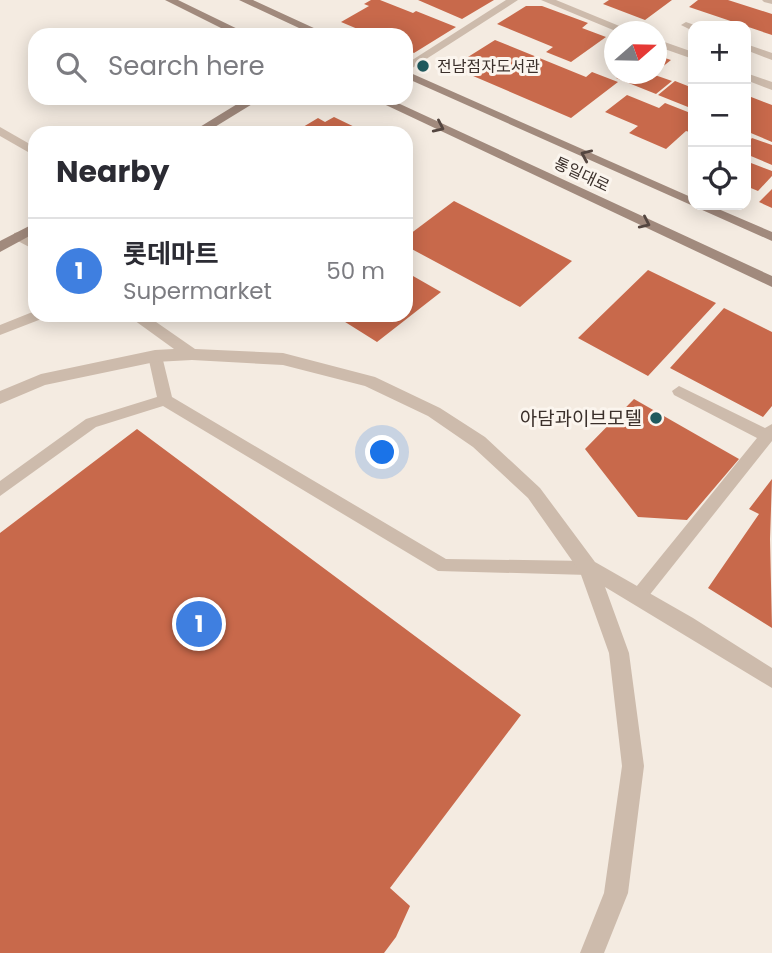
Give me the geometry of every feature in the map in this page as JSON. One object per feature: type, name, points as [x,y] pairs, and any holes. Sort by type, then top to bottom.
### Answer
[{"type":"street","points":[[170,0],[229,28]]},
{"type":"street","points":[[244,0],[307,28]]},
{"type":"street","points":[[413,66],[513,0]]},
{"type":"street","points":[[550,1],[604,22]]},
{"type":"street","points":[[667,46],[688,54]]},
{"type":"street","name":"통일대로","points":[[413,74],[688,201]]},
{"type":"street","points":[[751,78],[772,86]]},
{"type":"street","points":[[208,126],[245,105]]},
{"type":"street","name":"통일대로","points":[[392,105],[772,282]]},
{"type":"street","points":[[0,131],[28,148]]},
{"type":"street","points":[[710,210],[772,237]]},
{"type":"street","points":[[0,247],[28,231]]},
{"type":"street","points":[[19,236],[28,242]]},
{"type":"street","points":[[145,322],[192,354]]},
{"type":"street","points":[[0,398],[41,380],[155,356],[192,354],[283,359],[369,381],[434,412],[480,442],[534,493],[588,568],[619,653],[634,766],[616,893],[592,953]]},
{"type":"street","points":[[588,568],[772,680]]},
{"type":"lane","points":[[751,49],[772,57]]},
{"type":"lane","points":[[0,330],[28,319]]},
{"type":"lane","points":[[155,356],[165,400],[444,566],[588,568]]},
{"type":"lane","points":[[638,597],[769,433],[679,391]]},
{"type":"lane","points":[[0,490],[91,423],[165,400]]},
{"type":"building","points":[[371,0],[380,0],[456,27],[414,53],[413,28],[355,28],[341,22],[369,6],[364,4]]},
{"type":"building","points":[[418,0],[494,0],[462,19]]},
{"type":"building","points":[[609,0],[672,0],[645,20],[603,4]]},
{"type":"building","points":[[698,0],[728,0],[772,14],[772,35],[751,28],[751,21],[730,21],[689,7]]},
{"type":"building","points":[[526,6],[542,6],[588,23],[582,28],[604,38],[571,62],[546,52],[553,47],[497,24]]},
{"type":"building","points":[[495,40],[586,77],[592,72],[604,77],[604,84],[615,84],[571,118],[452,67]]},
{"type":"building","points":[[667,79],[672,81],[656,94],[631,84],[667,84]]},
{"type":"building","points":[[675,81],[688,86],[688,107],[658,95]]},
{"type":"building","points":[[627,95],[659,108],[665,103],[688,112],[688,132],[666,149],[629,133],[638,126],[605,112]]},
{"type":"building","points":[[751,97],[772,105],[772,142],[751,133]]},
{"type":"building","points":[[334,117],[353,126],[305,126],[318,118],[325,122]]},
{"type":"building","points":[[751,139],[772,145],[772,165],[751,156]]},
{"type":"building","points":[[751,163],[772,171],[772,176],[758,191],[751,188]]},
{"type":"building","points":[[772,189],[772,208],[759,202]]},
{"type":"building","points":[[454,201],[572,261],[520,307],[413,250],[413,232]]},
{"type":"building","points":[[648,270],[716,303],[648,376],[578,338]]},
{"type":"building","points":[[413,276],[441,292],[413,314]]},
{"type":"building","points":[[724,308],[772,332],[772,406],[763,417],[670,368]]},
{"type":"building","points":[[345,322],[403,322],[377,342]]},
{"type":"building","points":[[634,399],[739,459],[687,520],[638,517],[585,449]]},
{"type":"building","points":[[137,429],[521,715],[390,888],[410,906],[396,937],[384,953],[0,953],[0,533]]},
{"type":"building","points":[[772,479],[772,628],[708,588],[759,514],[749,509]]},
{"type":"place","name":"전남점자도서관","points":[[423,66]]},
{"type":"place","name":"아담과이브모텔","points":[[656,418]]},
{"type":"place","name":"롯데마트","points":[[199,624]]}]
